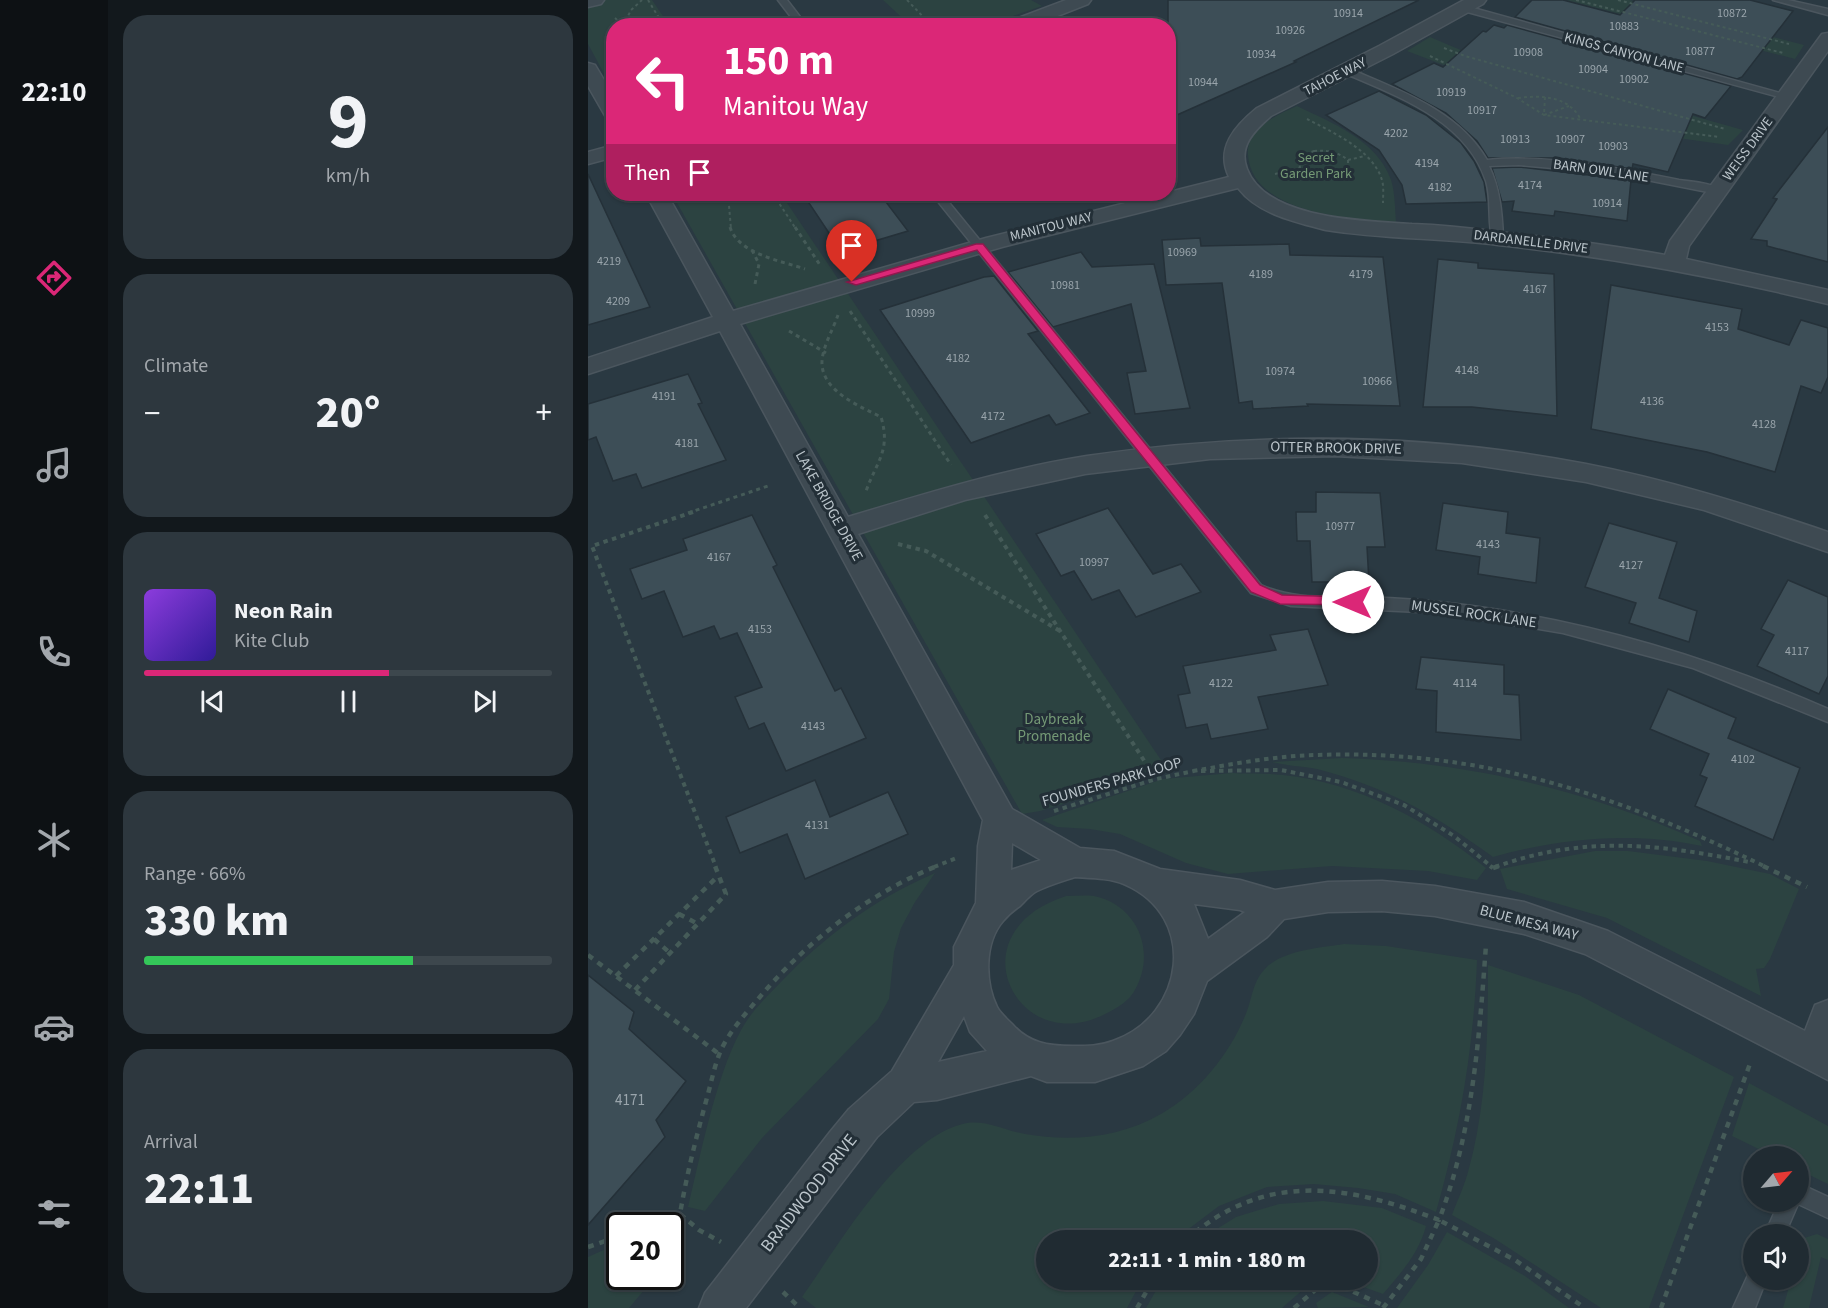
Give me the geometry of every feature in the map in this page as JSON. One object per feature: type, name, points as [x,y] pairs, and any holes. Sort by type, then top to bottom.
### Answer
[{"type":"street","points":[[588,2],[595,0]]},
{"type":"street","points":[[1035,18],[1082,0]]},
{"type":"street","name":"TAHOE WAY","points":[[1240,181],[1233,160],[1237,139],[1244,129],[1264,112],[1347,71],[1470,4]]},
{"type":"street","name":"WEISS DRIVE","points":[[1674,262],[1678,246],[1828,38]]},
{"type":"street","points":[[588,69],[606,102]]},
{"type":"street","points":[[588,158],[606,153]]},
{"type":"street","name":"DARDANELLE DRIVE","points":[[1240,181],[1262,199],[1278,208],[1314,221],[1356,228],[1497,238],[1674,262],[1828,297]]},
{"type":"street","name":"MANITOU WAY","points":[[1176,197],[1240,181]]},
{"type":"street","name":"LAKE BRIDGE DRIVE","points":[[661,201],[1000,819]]},
{"type":"street","name":"MANITOU WAY","points":[[588,366],[727,320],[979,246],[1160,201]]},
{"type":"street","name":"OTTER BROOK DRIVE","points":[[842,530],[969,490],[1051,470],[1148,457],[1235,449],[1317,445],[1405,448],[1516,461],[1644,485],[1780,524],[1828,542]]},
{"type":"street","points":[[993,904],[995,846],[1000,819],[1075,862]]},
{"type":"street","points":[[1075,862],[1117,865],[1155,884],[1170,897],[1189,932],[1193,951],[1192,971],[1185,994],[1173,1017],[1156,1035],[1134,1051],[1109,1061],[1083,1066],[1056,1065],[1031,1058],[1010,1047],[993,1032],[980,1014],[972,994],[969,972],[971,948],[980,925],[993,904],[1010,888],[1030,875],[1051,866],[1075,862]]},
{"type":"street","name":"BLUE MESA WAY","points":[[1155,884],[1240,895],[1275,905],[1328,897],[1382,896],[1435,900],[1524,918],[1595,942],[1821,1058]]},
{"type":"street","points":[[1192,971],[1255,926],[1275,905]]},
{"type":"street","name":"BRAIDWOOD DRIVE","points":[[720,1308],[844,1146],[863,1124],[905,1084],[969,972]]},
{"type":"street","points":[[1821,1058],[1828,1017]]},
{"type":"street","points":[[905,1084],[937,1081],[1031,1058]]},
{"type":"lane","points":[[782,0],[797,18]]},
{"type":"lane","points":[[1777,0],[1828,12]]},
{"type":"lane","name":"KINGS CANYON LANE","points":[[1470,4],[1786,96]]},
{"type":"lane","points":[[1347,71],[1405,98],[1437,117],[1464,138],[1484,163],[1494,191],[1497,238]]},
{"type":"lane","name":"BARN OWL LANE","points":[[1484,163],[1522,161],[1592,169],[1662,179],[1718,191]]},
{"type":"lane","name":"MUSSEL ROCK LANE","points":[[943,201],[1247,580],[1268,595],[1295,601],[1424,606],[1530,620],[1563,627],[1653,650],[1703,666],[1828,716]]},
{"type":"lane","points":[[1809,1198],[1828,1208]]},
{"type":"lane","points":[[1744,1308],[1752,1290]]},
{"type":"path","points":[[628,18],[642,0]]},
{"type":"path","points":[[648,0],[659,18]]},
{"type":"path","points":[[907,0],[924,18]]},
{"type":"path","points":[[1576,0],[1783,53]]},
{"type":"path","points":[[1618,0],[1789,44]]},
{"type":"path","points":[[1434,45],[1465,57],[1725,129]]},
{"type":"path","points":[[1421,52],[1517,98],[1544,115],[1720,137]]},
{"type":"path","points":[[1517,98],[1545,97],[1570,106],[1578,113],[1581,120]]},
{"type":"path","points":[[1544,115],[1545,97]]},
{"type":"path","points":[[1544,115],[1570,106]]},
{"type":"path","points":[[1299,115],[1340,136],[1366,156],[1382,179],[1383,212]]},
{"type":"path","points":[[1300,168],[1299,160],[1302,156],[1314,151],[1338,153],[1348,160],[1366,156]]},
{"type":"path","points":[[1268,175],[1300,168],[1312,175],[1337,176],[1348,169],[1348,160]]},
{"type":"path","points":[[729,201],[731,233],[738,242],[752,250],[814,272]]},
{"type":"path","points":[[778,201],[823,270]]},
{"type":"path","points":[[752,250],[759,264],[752,290]]},
{"type":"path","points":[[865,492],[870,477],[886,452],[886,429],[881,417],[851,401],[829,382],[822,366],[843,305],[956,473]]},
{"type":"path","points":[[781,329],[826,353]]},
{"type":"path","points":[[635,990],[726,894],[592,546],[768,486]]},
{"type":"path","points":[[981,509],[1156,779]]},
{"type":"path","points":[[895,543],[926,551],[1060,632]]},
{"type":"path","points":[[1193,771],[1238,760],[1336,752],[1390,753],[1523,775],[1571,787],[1672,823],[1807,887]]},
{"type":"path","name":"FOUNDERS PARK LOOP","points":[[1047,813],[1156,779],[1193,771],[1281,770],[1341,782],[1404,805],[1454,836],[1493,868],[1514,859],[1543,852],[1603,844],[1676,848],[1756,863]]},
{"type":"path","points":[[680,1212],[688,1168],[719,1054],[736,1026],[768,985],[803,950],[857,908],[906,881],[962,855]]},
{"type":"path","points":[[616,976],[718,876]]},
{"type":"path","points":[[680,914],[698,924]]},
{"type":"path","points":[[1294,1308],[1327,1280],[1384,1307],[1421,1259],[1439,1220],[1460,1163],[1478,1047],[1487,938]]},
{"type":"path","points":[[654,939],[670,952]]},
{"type":"path","points":[[588,955],[719,1054]]},
{"type":"path","points":[[1661,1308],[1754,1055]]},
{"type":"path","points":[[1200,1230],[1228,1210],[1278,1192],[1306,1191],[1375,1199],[1415,1210],[1463,1230],[1566,1293],[1585,1308]]},
{"type":"path","points":[[684,1217],[699,1230],[726,1244]]},
{"type":"path","points":[[588,1246],[606,1240]]},
{"type":"path","points":[[779,1287],[800,1308]]},
{"type":"path","points":[[1137,1308],[1147,1290]]},
{"type":"green space","points":[[588,0],[652,0],[664,18],[606,18],[606,77],[588,44]]},
{"type":"green space","points":[[883,0],[1031,0],[1042,6],[1007,18],[902,18]]},
{"type":"green space","points":[[1566,0],[1629,0],[1804,45],[1795,59]]},
{"type":"green space","points":[[1430,37],[1463,51],[1743,130],[1728,145],[1542,119],[1457,70],[1407,51]]},
{"type":"green space","name":"Secret Garden Park","points":[[1297,106],[1352,134],[1375,154],[1391,180],[1396,222],[1355,219],[1307,210],[1285,202],[1267,190],[1254,175],[1248,155],[1252,137],[1264,124]]},
{"type":"green space","name":"Daybreak Promenade","points":[[676,201],[786,201],[1169,772],[1040,811],[1022,814]]},
{"type":"green space","points":[[1342,758],[1435,765],[1525,782],[1613,807],[1700,841],[1702,846],[1650,839],[1597,839],[1544,845],[1493,857],[1430,815],[1366,784],[1317,769],[1272,762]]},
{"type":"green space","points":[[1232,773],[1277,774],[1339,786],[1416,820],[1486,868],[1477,880],[1428,871],[1332,866],[1228,874],[1186,863],[1120,834],[1057,827],[1042,820],[1163,779]]},
{"type":"green space","points":[[1595,851],[1628,851],[1707,861],[1770,874],[1799,889],[1770,959],[1764,968],[1756,969],[1761,996],[1607,918],[1507,889],[1500,869]]},
{"type":"green space","points":[[935,873],[901,928],[894,952],[889,999],[878,1019],[762,1138],[705,1211],[688,1207],[723,1072],[748,1019],[797,966],[833,934],[891,895]]},
{"type":"green space","points":[[1066,896],[1094,896],[1122,909],[1139,931],[1144,959],[1142,974],[1127,1000],[1105,1014],[1074,1023],[1046,1020],[1024,1006],[1010,986],[1005,961],[1012,936],[1031,914]]},
{"type":"green space","points":[[1344,944],[1386,946],[1477,960],[1473,1024],[1459,1118],[1436,1212],[1395,1194],[1314,1184],[1267,1187],[1219,1206],[1187,1230],[1036,1230],[1036,1290],[1137,1290],[1127,1308],[816,1308],[802,1297],[874,1195],[919,1148],[943,1132],[974,1122],[1025,1134],[1077,1138],[1112,1133],[1161,1114],[1200,1084],[1221,1059],[1238,1031],[1257,981],[1264,970],[1280,958],[1301,951]]},
{"type":"green space","points":[[1488,965],[1579,995],[1734,1077],[1649,1308],[1601,1308],[1495,1239],[1452,1215],[1468,1172],[1483,1095],[1487,1043]]},
{"type":"green space","points":[[1749,1083],[1828,1126],[1828,1184],[1809,1175],[1809,1146],[1752,1146],[1732,1136]]},
{"type":"green space","points":[[1323,1201],[1382,1208],[1426,1226],[1414,1254],[1383,1294],[1372,1290],[1378,1290],[1378,1230],[1215,1230],[1236,1217],[1279,1204]]},
{"type":"green space","points":[[1447,1232],[1525,1276],[1569,1308],[1397,1308],[1428,1265]]},
{"type":"green space","points":[[1817,1234],[1828,1239],[1828,1260],[1821,1257],[1809,1308],[1783,1308],[1788,1290],[1809,1290],[1809,1236]]},
{"type":"green space","points":[[606,1249],[606,1290],[644,1290],[629,1308],[588,1308],[588,1257]]},
{"type":"green space","points":[[1156,1290],[1303,1290],[1282,1308],[1146,1308]]},
{"type":"green space","points":[[1332,1292],[1369,1307],[1318,1308],[1316,1303]]},
{"type":"building","points":[[1168,0],[1419,0],[1294,61],[1296,62],[1176,115],[1176,18],[1168,18]]},
{"type":"building","points":[[1532,0],[1563,0],[1620,15],[1635,0],[1750,0],[1793,11],[1742,77],[1737,79],[1515,17]]},
{"type":"building","points":[[1494,25],[1504,28],[1507,25],[1731,86],[1705,118],[1693,114],[1668,172],[1633,164],[1632,169],[1559,158],[1488,158],[1477,141],[1446,113],[1392,84],[1434,63],[1443,67],[1483,31],[1486,32]]},
{"type":"building","points":[[1379,91],[1426,115],[1461,143],[1474,161],[1484,182],[1487,202],[1406,204],[1402,185],[1379,150],[1326,115]]},
{"type":"building","points":[[1828,127],[1828,262],[1767,246],[1767,241],[1751,239],[1777,199],[1773,198]]},
{"type":"building","points":[[1519,167],[1631,180],[1627,221],[1555,211],[1554,216],[1512,211],[1514,201],[1502,202],[1492,168]]},
{"type":"building","points":[[588,174],[650,307],[588,325]]},
{"type":"building","points":[[808,201],[885,201],[908,231],[841,251]]},
{"type":"building","points":[[1200,238],[1201,246],[1289,244],[1290,255],[1383,257],[1400,406],[1307,404],[1308,406],[1253,409],[1252,401],[1239,403],[1222,283],[1166,285],[1162,240]]},
{"type":"building","points":[[1081,252],[1092,267],[1154,264],[1190,408],[1135,414],[1127,373],[1146,371],[1131,304],[1053,327],[1008,272]]},
{"type":"building","points":[[1438,259],[1478,263],[1478,268],[1554,274],[1557,416],[1472,407],[1423,407]]},
{"type":"building","points":[[994,276],[1038,331],[1028,334],[1090,413],[1056,425],[1049,415],[971,443],[880,310],[984,277]]},
{"type":"building","points":[[1611,285],[1742,309],[1738,329],[1789,345],[1801,320],[1828,328],[1828,377],[1821,393],[1801,386],[1775,472],[1707,452],[1591,429]]},
{"type":"building","points":[[688,374],[702,403],[698,404],[726,460],[642,488],[636,474],[613,481],[596,437],[588,440],[588,404]]},
{"type":"building","points":[[1316,492],[1380,493],[1385,547],[1367,547],[1369,582],[1312,582],[1310,541],[1297,541],[1296,512],[1316,512]]},
{"type":"building","points":[[1443,503],[1508,512],[1506,533],[1540,538],[1536,583],[1478,574],[1480,557],[1436,550]]},
{"type":"building","points":[[1108,508],[1153,574],[1181,564],[1201,592],[1136,617],[1119,590],[1092,600],[1074,571],[1061,576],[1036,534]]},
{"type":"building","points":[[752,515],[777,565],[773,567],[835,691],[841,688],[866,738],[786,771],[764,723],[749,729],[735,697],[762,687],[737,633],[720,639],[714,626],[683,637],[664,591],[642,599],[630,569],[687,550],[683,539]]},
{"type":"building","points":[[1609,523],[1677,542],[1659,598],[1697,611],[1689,642],[1629,623],[1636,603],[1585,587]]},
{"type":"building","points":[[1788,580],[1828,597],[1828,676],[1819,694],[1757,666],[1774,635],[1761,629]]},
{"type":"building","points":[[1308,629],[1328,685],[1258,697],[1268,729],[1211,739],[1207,724],[1186,728],[1178,695],[1190,693],[1183,666],[1276,650],[1270,635]]},
{"type":"building","points":[[1421,657],[1504,665],[1504,694],[1519,695],[1521,740],[1436,732],[1437,691],[1416,689]]},
{"type":"building","points":[[1668,689],[1736,718],[1728,738],[1800,768],[1773,840],[1695,806],[1707,778],[1700,775],[1709,754],[1650,729]]},
{"type":"building","points":[[815,780],[830,817],[888,792],[908,834],[805,879],[787,834],[740,853],[726,817]]},
{"type":"building","points":[[588,975],[634,1012],[629,1029],[686,1081],[656,1120],[665,1137],[588,1225]]},
{"type":"route","points":[[852,282],[979,246],[1256,589],[1280,600],[1353,602]]}]
